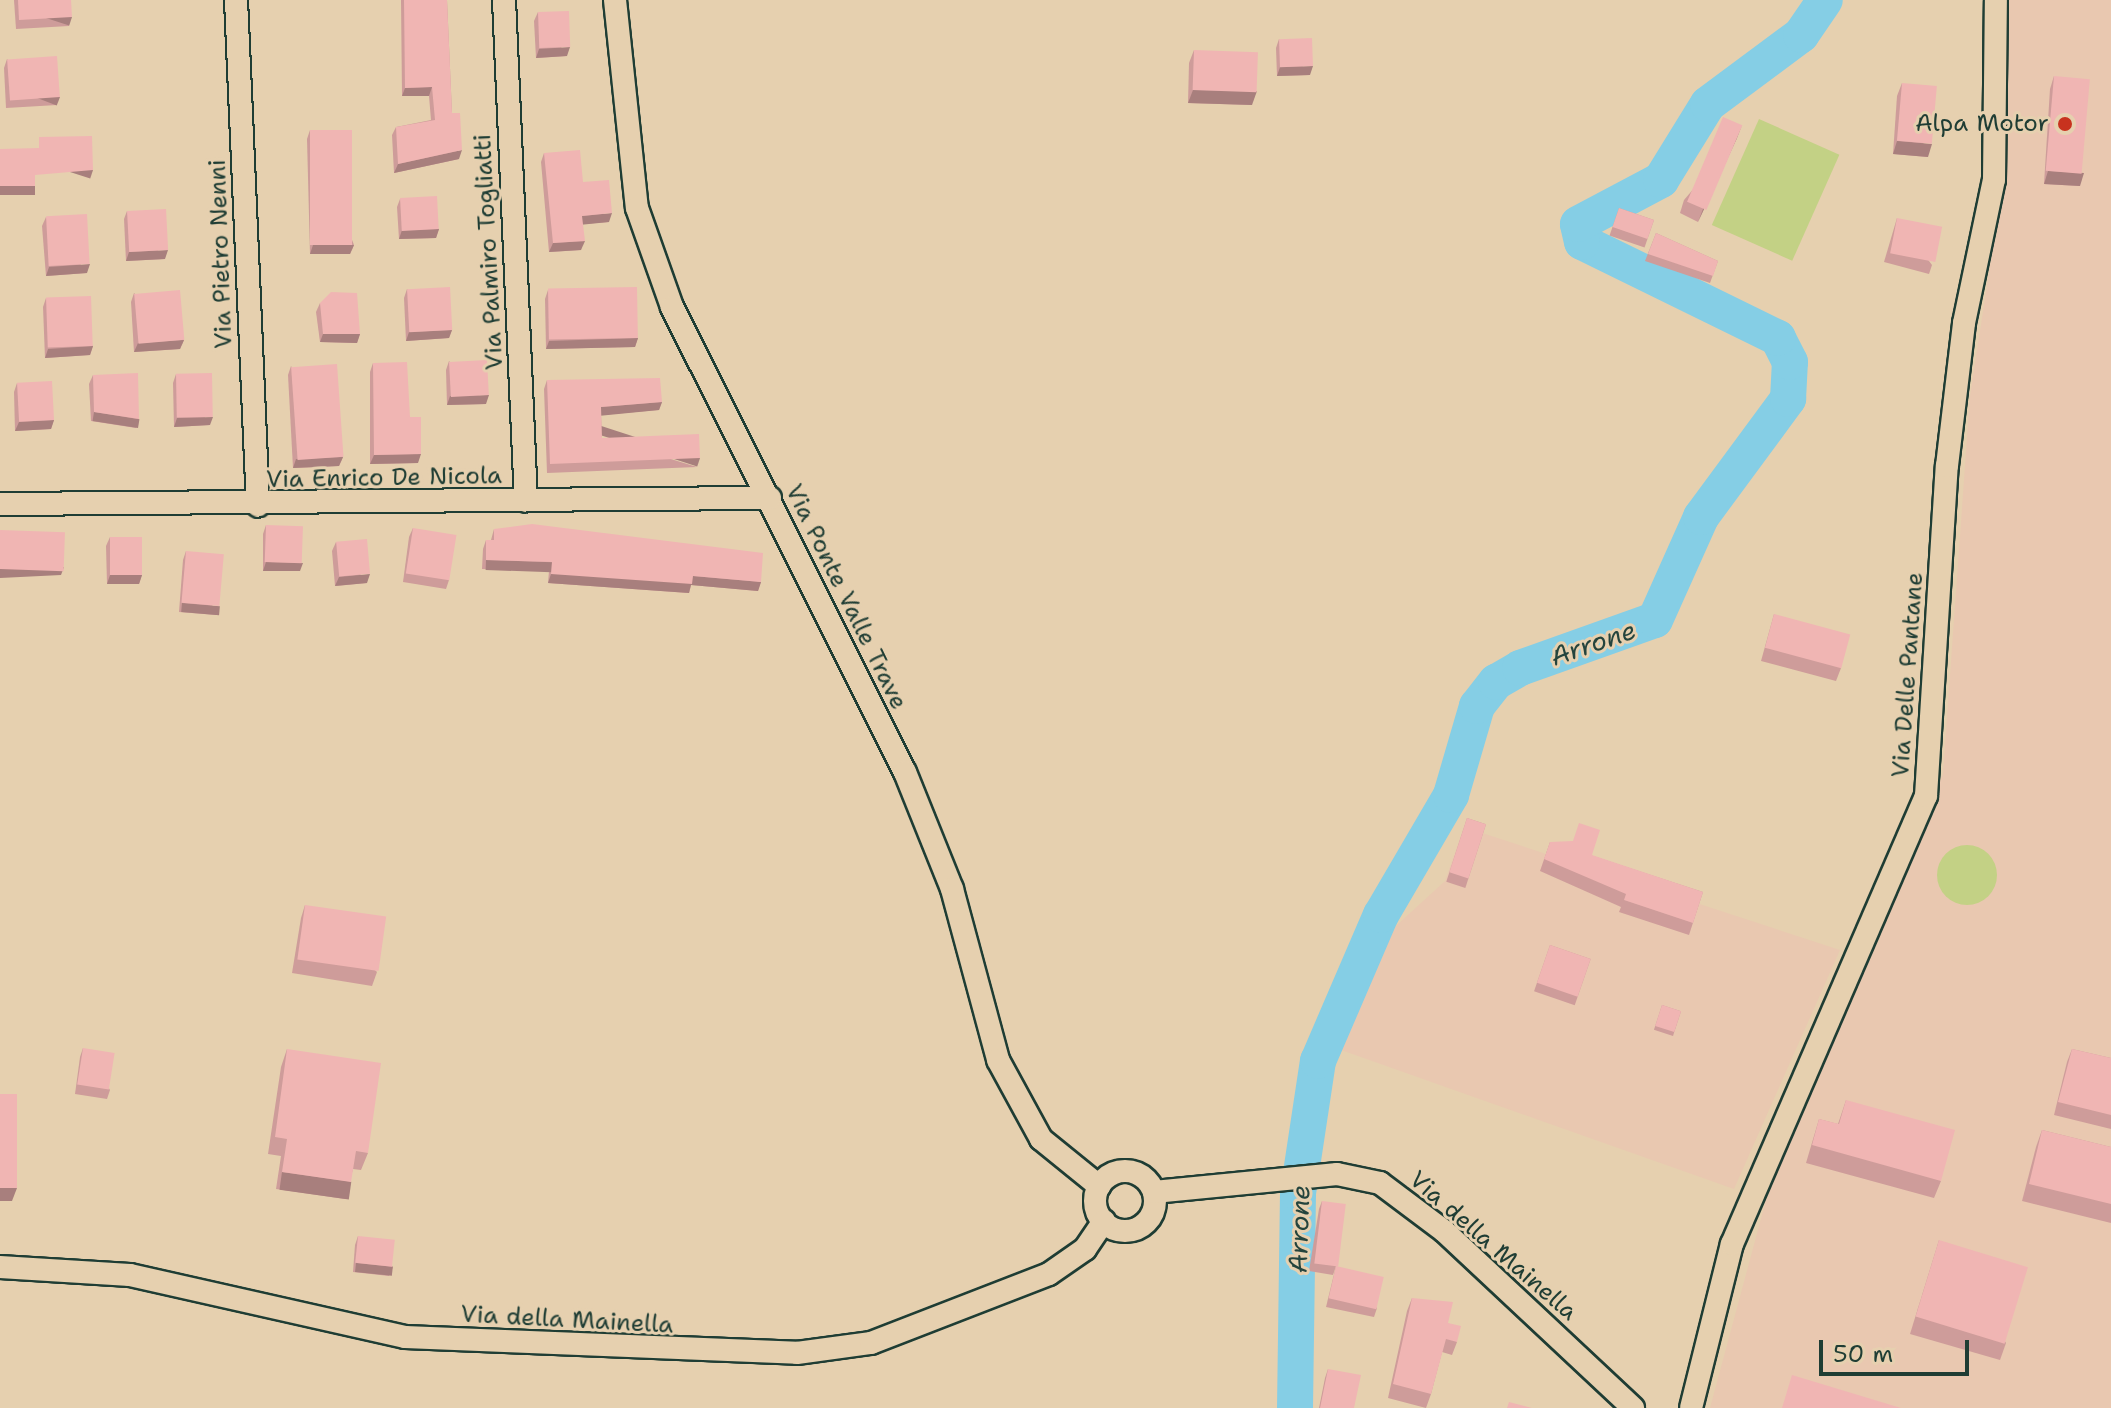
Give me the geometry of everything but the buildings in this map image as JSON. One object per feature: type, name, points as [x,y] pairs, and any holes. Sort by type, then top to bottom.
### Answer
[{"type":"street","name":"Via Pietro Nenni","points":[[236,0],[258,506]]},
{"type":"street","name":"Via Palmiro Togliatti","points":[[504,0],[526,501]]},
{"type":"street","name":"Via Ponte Valle Trave","points":[[615,0],[637,208],[672,307],[770,498],[941,860],[998,1060],[1041,1139],[1099,1186]]},
{"type":"street","name":"Via Delle Pantane","points":[[1691,1408],[1737,1231],[1926,796],[1947,466],[1964,323],[1994,180],[1996,0]]},
{"type":"street","name":"Via Enrico De Nicola","points":[[0,504],[258,506],[770,498]]},
{"type":"street","points":[[1132,1172],[1154,1192],[1153,1213],[1139,1227],[1120,1230],[1104,1221],[1095,1205],[1099,1186],[1112,1174],[1132,1172]]},
{"type":"street","name":"Via della Mainella","points":[[1154,1192],[1328,1175],[1370,1179],[1419,1210],[1633,1408]]},
{"type":"street","name":"Via della Mainella","points":[[0,1267],[130,1275],[405,1337],[797,1353],[871,1343],[1049,1274],[1085,1249],[1104,1221]]},
{"type":"shaded area","points":[[2007,0],[2111,0],[2111,1408],[1710,1408],[1773,1174],[1943,774],[1970,396],[2004,175]]},
{"type":"shaded area","points":[[1464,827],[1840,950],[1734,1189],[1341,1050],[1337,1041],[1370,963],[1386,935],[1445,881]]},
{"type":"green space","points":[[1759,119],[1839,155],[1792,261],[1712,225]]},
{"type":"green space","points":[[1967,845],[1979,847],[1988,854],[1995,863],[1995,887],[1988,896],[1979,903],[1967,905],[1955,903],[1946,896],[1939,887],[1937,875],[1939,863],[1946,854],[1955,847]]},
{"type":"waterway","name":"Arrone","points":[[1295,1408],[1298,1193],[1318,1061],[1381,915],[1451,795],[1477,706],[1496,682],[1520,668],[1655,620],[1701,517],[1788,399],[1790,362],[1778,338],[1582,242],[1578,224],[1661,180],[1708,104],[1801,35],[1825,0]]},
{"type":"place","name":"Alpa Motor","points":[[2065,124]]}]
